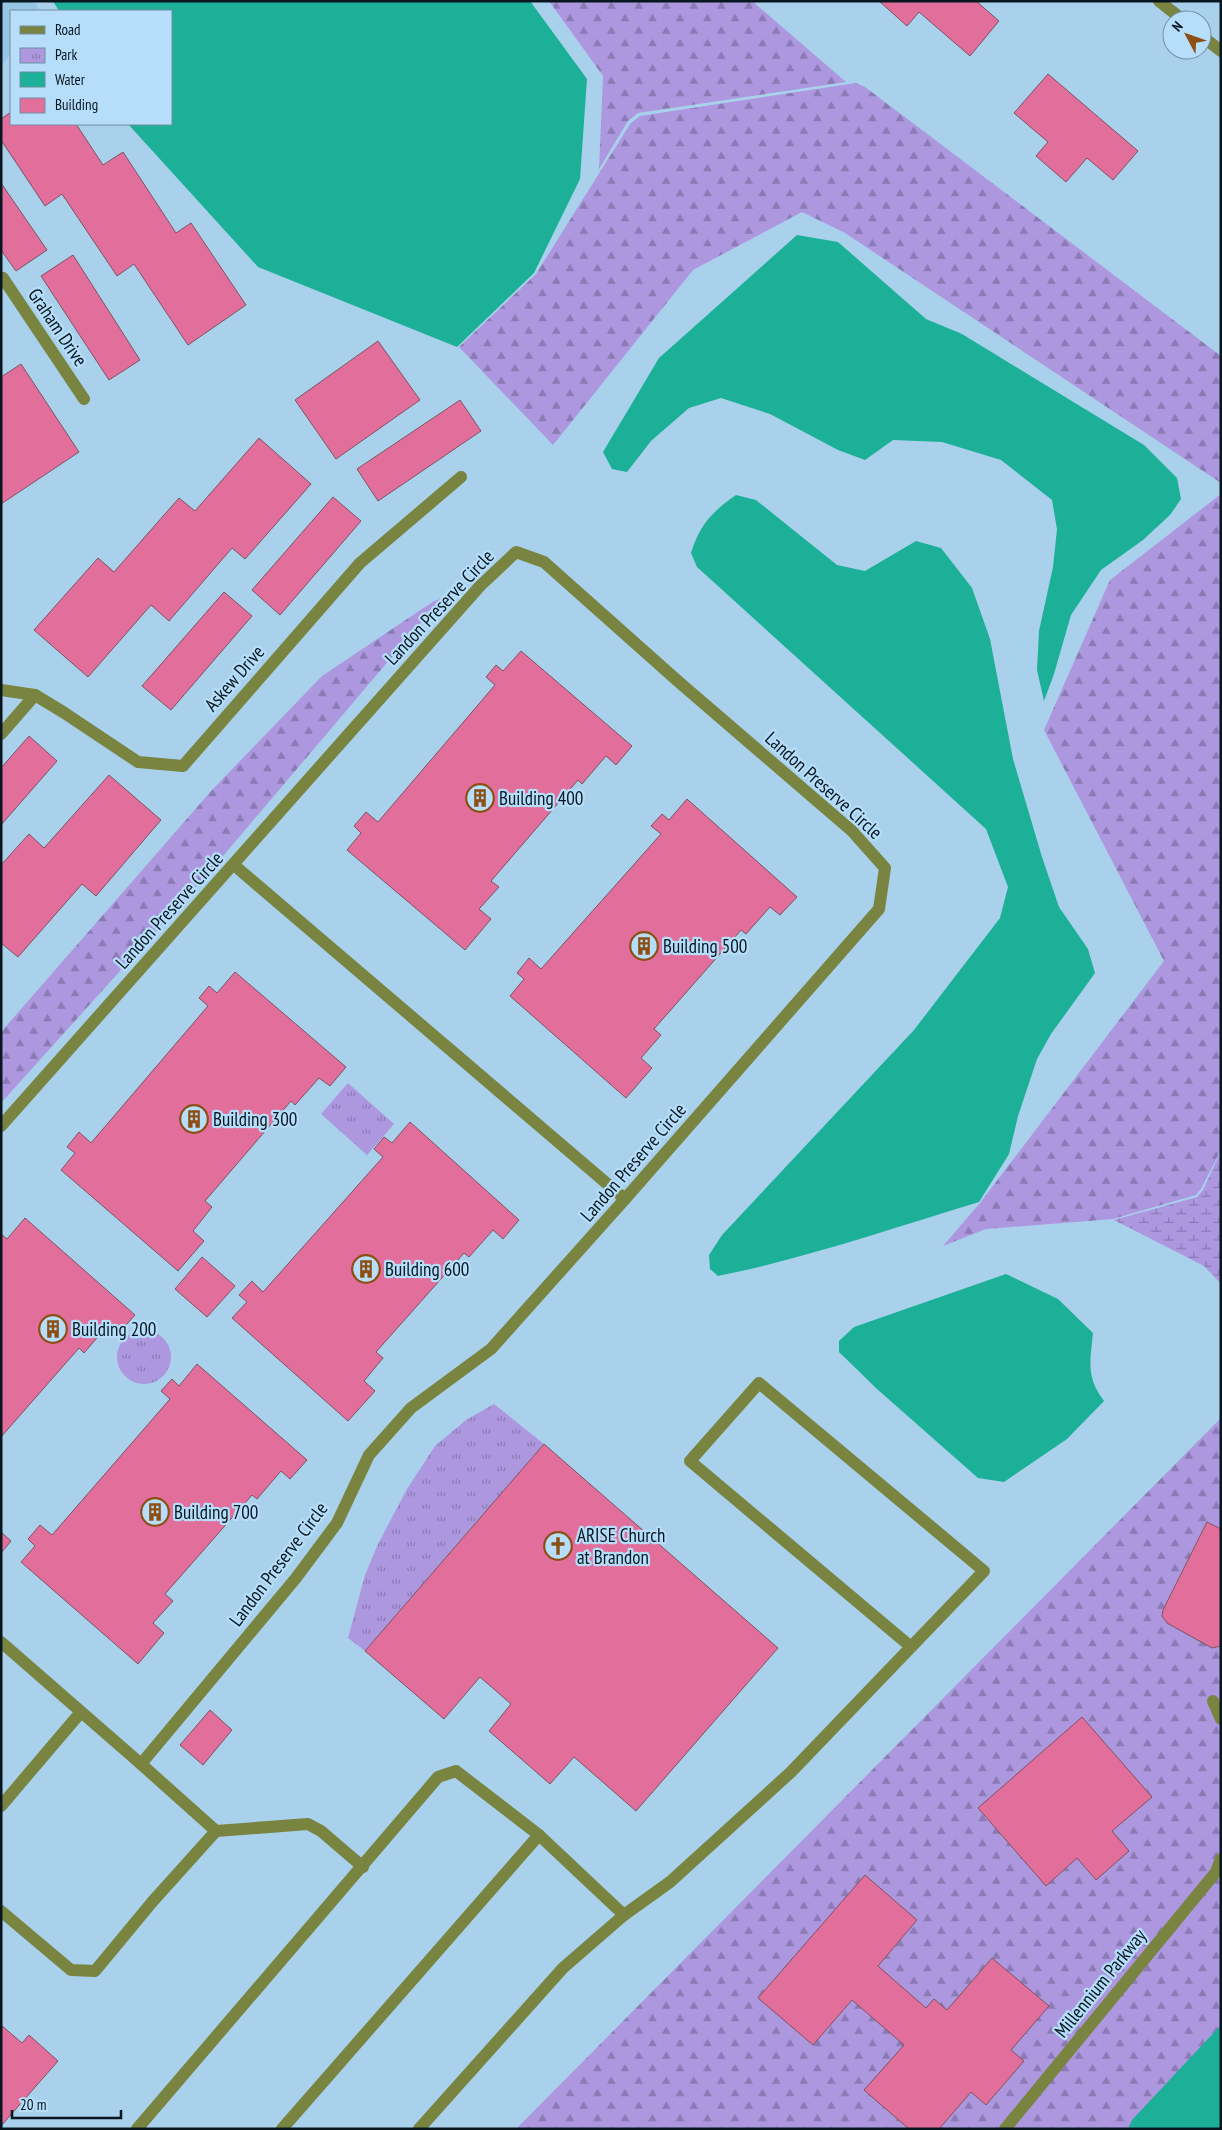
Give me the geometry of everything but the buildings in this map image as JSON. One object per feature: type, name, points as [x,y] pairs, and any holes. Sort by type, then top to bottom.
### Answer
[{"type":"street","points":[[1159,1],[1170,10]]},
{"type":"street","name":"Graham Drive","points":[[1,279],[3,278],[84,399]]},
{"type":"street","name":"Askew Drive","points":[[1,690],[36,695],[138,762],[182,766],[360,563],[461,477]]},
{"type":"street","name":"Landon Preserve Circle","points":[[1,1126],[480,586],[516,552],[544,562],[680,683],[852,831],[885,868],[879,909],[625,1199],[491,1349],[411,1408],[369,1455],[337,1524],[296,1578],[141,1764]]},
{"type":"street","points":[[1,734],[36,695]]},
{"type":"street","points":[[234,864],[625,1199]]},
{"type":"street","points":[[419,2129],[563,1968],[624,1915],[670,1882],[791,1772],[984,1571],[758,1383],[690,1460],[910,1646]]},
{"type":"street","points":[[1,1642],[216,1831]]},
{"type":"street","points":[[1213,1701],[1221,1719]]},
{"type":"street","points":[[1,1806],[81,1712]]},
{"type":"street","points":[[137,2129],[438,1777],[456,1771],[539,1835],[624,1915]]},
{"type":"street","points":[[1,1911],[72,1970],[95,1971],[216,1831],[308,1824],[321,1831],[363,1867]]},
{"type":"street","points":[[289,2126],[539,1835]]},
{"type":"street","name":"Millennium Parkway","points":[[1005,2129],[1216,1872],[1221,1859]]},
{"type":"shaded area","points":[[1,1],[34,1],[39,10],[10,10],[10,55],[1,66]]},
{"type":"green space","points":[[549,1],[752,1],[846,82],[638,113],[628,121],[599,169],[603,76]]},
{"type":"green space","points":[[856,83],[865,87],[1221,356],[1221,483],[845,233],[802,212],[693,270],[553,445],[459,347],[536,274],[630,124],[640,116]]},
{"type":"green space","points":[[1221,494],[1221,1150],[1196,1195],[1113,1219],[986,1229],[943,1246],[980,1203],[1164,961],[1044,730],[1110,580]]},
{"type":"green space","points":[[441,599],[212,869],[1,1103],[1,1032],[212,790],[322,676],[434,601]]},
{"type":"green space","points":[[348,1083],[394,1124],[367,1155],[321,1114]]},
{"type":"green space","points":[[1221,1151],[1221,1284],[1204,1266],[1114,1220],[1197,1197],[1203,1190]]},
{"type":"green space","points":[[144,1330],[154,1332],[163,1338],[169,1347],[171,1357],[169,1367],[163,1376],[154,1382],[144,1384],[134,1382],[125,1376],[119,1367],[117,1357],[119,1347],[125,1338],[134,1332]]},
{"type":"green space","points":[[494,1404],[544,1444],[365,1651],[348,1638],[365,1575],[378,1544],[407,1489],[435,1446],[466,1420]]},
{"type":"green space","points":[[1221,1418],[1221,2129],[516,2129]]},
{"type":"water","points":[[53,1],[530,1],[587,79],[580,179],[534,273],[457,347],[258,267],[129,125],[172,125],[172,10],[58,10]]},
{"type":"water","points":[[797,235],[838,242],[926,319],[962,334],[1144,445],[1177,478],[1181,499],[1170,515],[1143,540],[1101,570],[1071,615],[1044,701],[1037,670],[1039,631],[1053,567],[1057,529],[1052,500],[1001,460],[942,442],[893,440],[865,460],[838,450],[770,414],[721,398],[689,408],[651,441],[627,472],[612,469],[603,452],[659,358]]},
{"type":"water","points":[[736,495],[756,500],[837,565],[865,571],[916,541],[941,548],[972,588],[990,639],[1013,759],[1042,857],[1059,907],[1088,949],[1095,973],[1051,1034],[1037,1059],[1018,1116],[1009,1154],[979,1202],[817,1252],[718,1276],[710,1269],[709,1255],[722,1235],[914,1030],[1000,918],[1008,887],[986,829],[697,567],[691,553],[698,534],[714,513]]},
{"type":"water","points":[[1006,1274],[1058,1299],[1093,1333],[1090,1361],[1092,1377],[1104,1401],[1067,1439],[1004,1482],[978,1478],[877,1389],[839,1352],[839,1341],[854,1327]]},
{"type":"water","points":[[1221,2025],[1221,2129],[1128,2129],[1132,2120]]},
{"type":"place","name":"Building 400","points":[[480,798]]},
{"type":"place","name":"Building 500","points":[[644,946]]},
{"type":"place","name":"Building 300","points":[[194,1119]]},
{"type":"place","name":"Building 600","points":[[366,1269]]},
{"type":"place","name":"Building 200","points":[[53,1329]]},
{"type":"place","name":"Building 700","points":[[155,1512]]},
{"type":"place","name":"ARISE Church at Brandon","points":[[558,1546]]}]
